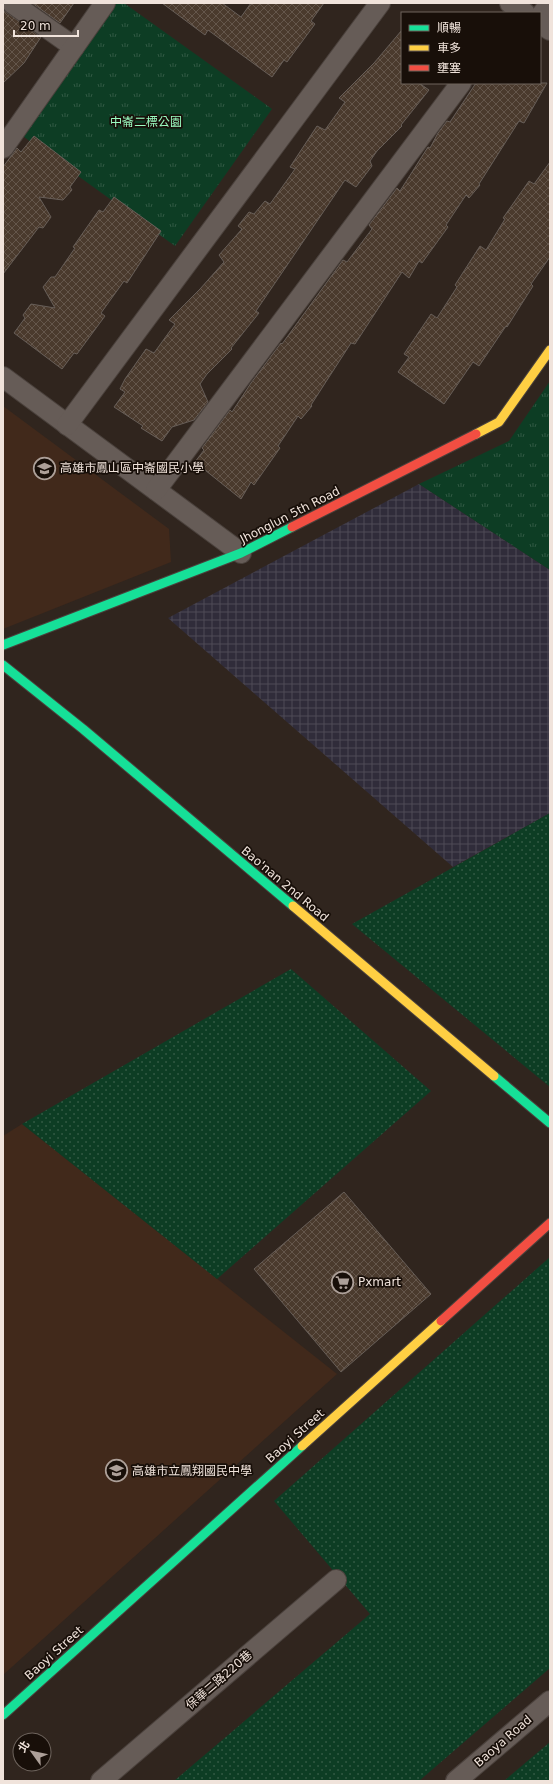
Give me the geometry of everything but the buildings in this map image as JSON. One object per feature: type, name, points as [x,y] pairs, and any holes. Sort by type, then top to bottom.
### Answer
[{"type":"street","points":[[12,3],[74,47]]},
{"type":"street","points":[[3,148],[105,3]]},
{"type":"street","points":[[67,425],[380,3]]},
{"type":"street","points":[[541,16],[550,3]]},
{"type":"street","points":[[541,24],[550,30]]},
{"type":"street","points":[[156,490],[460,84]]},
{"type":"street","name":"Jhonglun 5th Road","points":[[3,645],[241,553],[499,422],[550,350]]},
{"type":"street","points":[[3,377],[241,553]]},
{"type":"street","name":"Bao'nan 2nd Road","points":[[3,665],[90,734],[550,1123]]},
{"type":"street","name":"Baoyi Street","points":[[3,1715],[550,1223]]},
{"type":"street","name":"保華二路220巷","points":[[101,1781],[336,1580]]},
{"type":"street","name":"Baoya Road","points":[[456,1781],[550,1701]]},
{"type":"shaded area","name":"高雄市鳳山區中崙國民小學","points":[[3,406],[169,529],[171,562],[3,629]]},
{"type":"shaded area","points":[[419,484],[550,570],[550,813],[453,867],[168,618]]},
{"type":"shaded area","name":"高雄市立鳳翔國民中學","points":[[22,1124],[337,1374],[3,1675],[3,1136]]},
{"type":"green space","name":"中崙二標公園","points":[[113,3],[124,3],[272,109],[175,246],[20,134]]},
{"type":"green space","points":[[550,381],[550,570],[419,484],[509,441]]},
{"type":"green space","points":[[550,813],[550,1087],[352,924]]},
{"type":"green space","points":[[291,969],[431,1091],[217,1279],[22,1124]]},
{"type":"green space","points":[[550,1257],[550,1668],[419,1781],[174,1781],[370,1614],[274,1501]]},
{"type":"green space","points":[[550,1742],[550,1781],[504,1781]]},
{"type":"traffic: fast","points":[[3,645],[241,553],[292,527]]},
{"type":"traffic: fast","points":[[3,665],[83,729],[293,906]]},
{"type":"traffic: fast","points":[[494,1076],[550,1123]]},
{"type":"traffic: fast","points":[[3,1715],[302,1446]]},
{"type":"traffic: slow","points":[[476,434],[499,422],[550,350]]},
{"type":"traffic: slow","points":[[293,906],[494,1076]]},
{"type":"traffic: slow","points":[[302,1446],[441,1321]]},
{"type":"traffic: jam","points":[[292,527],[476,434]]},
{"type":"traffic: jam","points":[[441,1321],[550,1223]]},
{"type":"place","name":"高雄市鳳山區中崙國民小學","points":[[45,468]]},
{"type":"place","name":"Pxmart","points":[[343,1282]]},
{"type":"place","name":"高雄市立鳳翔國民中學","points":[[117,1471]]}]
